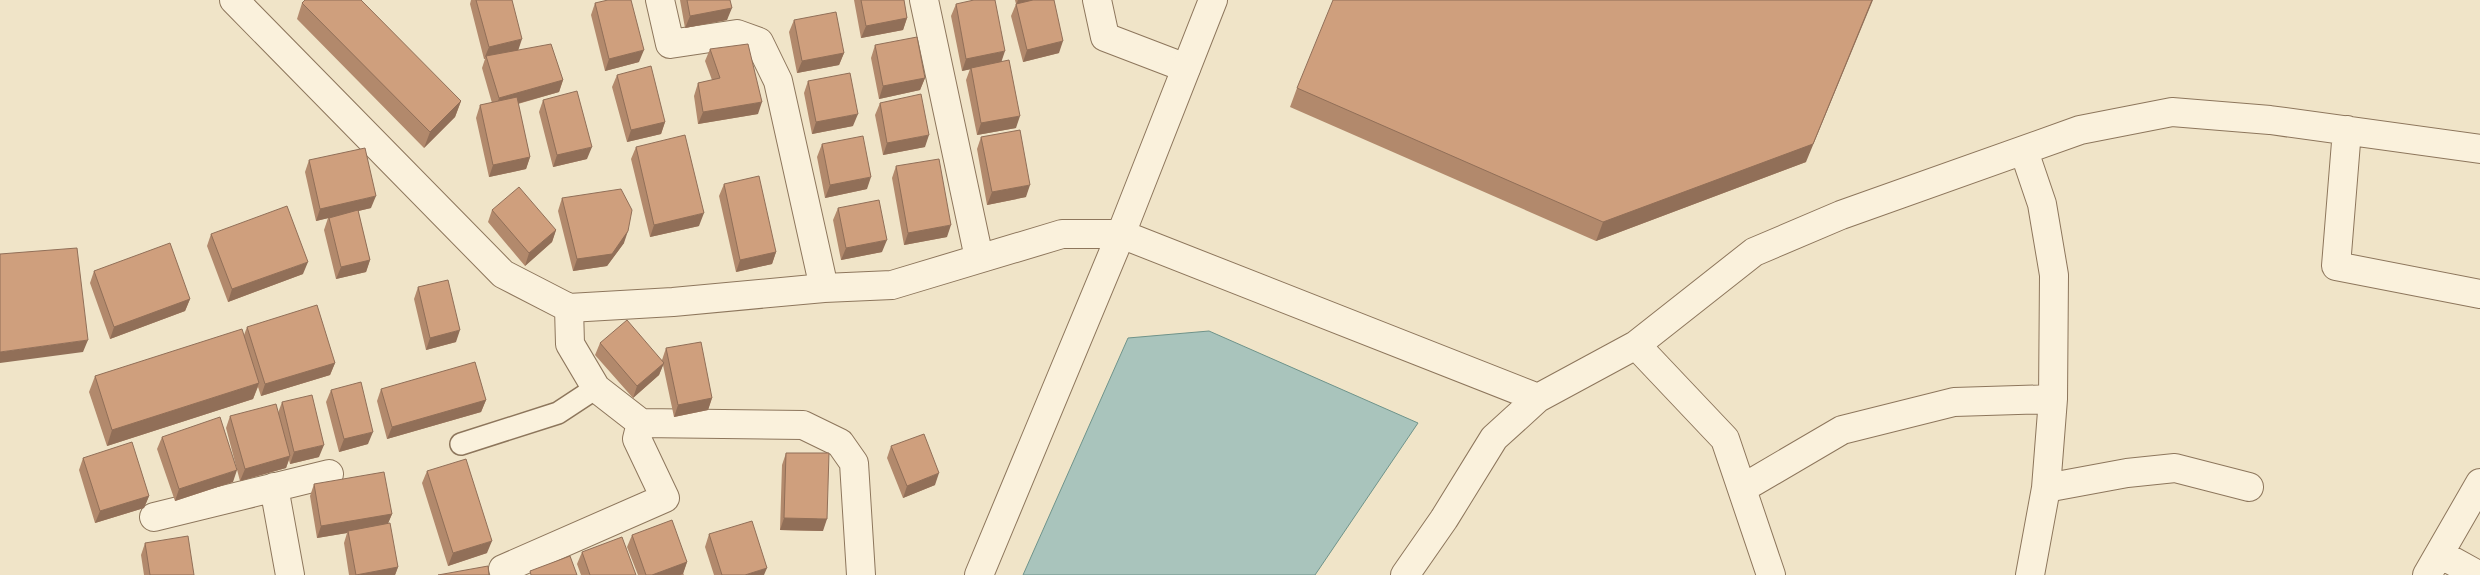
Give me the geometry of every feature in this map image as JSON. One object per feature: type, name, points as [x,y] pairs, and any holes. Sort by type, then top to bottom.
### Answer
[{"type":"street","points":[[234,0],[503,274],[569,308],[673,302],[824,288],[892,285],[1062,234],[1121,234],[1538,398]]},
{"type":"street","points":[[660,0],[670,44],[737,34],[759,42],[778,81],[824,288]]},
{"type":"street","points":[[924,0],[979,258]]},
{"type":"street","points":[[1097,0],[1105,37],[1186,68]]},
{"type":"street","points":[[979,575],[1121,234],[1213,0]]},
{"type":"street","points":[[1405,575],[1444,519],[1494,438],[1538,398],[1636,345],[1754,252],[1841,215],[2080,130],[2172,112],[2270,120],[2480,149]]},
{"type":"street","points":[[2347,130],[2336,266],[2480,294]]},
{"type":"street","points":[[2024,151],[2042,204],[2054,275],[2053,400],[2046,488],[2030,575]]},
{"type":"street","points":[[569,308],[570,344],[596,388],[640,423],[803,425],[840,443],[854,463],[861,575]]},
{"type":"street","points":[[1636,345],[1726,439],[1771,575]]},
{"type":"street","points":[[1743,488],[1842,430],[1954,402],[2053,400]]},
{"type":"street","points":[[506,575],[503,568],[665,498],[637,439],[640,423]]},
{"type":"street","points":[[2046,488],[2127,473],[2175,468],[2249,487]]},
{"type":"street","points":[[154,517],[330,474]]},
{"type":"street","points":[[2478,575],[2434,564],[2480,483]]},
{"type":"street","points":[[274,488],[290,575]]},
{"type":"lane","points":[[460,444],[558,413],[596,388]]},
{"type":"water","points":[[1209,331],[1418,423],[1315,575],[1023,575],[1128,338]]},
{"type":"building","points":[[305,0],[361,0],[461,101],[430,132],[302,3]]},
{"type":"building","points":[[476,0],[512,0],[522,39],[489,47]]},
{"type":"building","points":[[608,0],[631,0],[644,50],[609,59],[595,3]]},
{"type":"building","points":[[687,0],[730,0],[732,8],[690,16]]},
{"type":"building","points":[[861,0],[904,0],[907,18],[866,26]]},
{"type":"building","points":[[974,0],[995,0],[1005,51],[966,59],[956,4]]},
{"type":"building","points":[[1033,0],[1054,0],[1063,41],[1027,50],[1016,4]]},
{"type":"building","points":[[1333,0],[1872,0],[1813,144],[1603,222],[1297,88]]},
{"type":"building","points":[[836,12],[844,53],[802,61],[794,20]]},
{"type":"building","points":[[917,37],[925,78],[883,86],[875,45]]},
{"type":"building","points":[[551,44],[563,80],[499,98],[486,56]]},
{"type":"building","points":[[748,44],[762,102],[703,112],[698,83],[720,78],[710,49]]},
{"type":"building","points":[[1009,60],[1020,116],[981,123],[971,68]]},
{"type":"building","points":[[651,66],[665,122],[631,130],[617,75]]},
{"type":"building","points":[[850,73],[858,114],[816,122],[808,81]]},
{"type":"building","points":[[577,91],[592,147],[557,155],[543,100]]},
{"type":"building","points":[[921,94],[929,135],[887,143],[880,103]]},
{"type":"building","points":[[517,97],[530,157],[493,165],[480,105]]},
{"type":"building","points":[[1020,130],[1030,185],[992,192],[981,137]]},
{"type":"building","points":[[685,135],[704,213],[654,225],[636,147]]},
{"type":"building","points":[[863,136],[871,177],[830,185],[822,144]]},
{"type":"building","points":[[365,148],[376,196],[320,209],[309,160]]},
{"type":"building","points":[[939,159],[951,225],[908,233],[896,166]]},
{"type":"building","points":[[759,176],[776,252],[740,260],[724,184]]},
{"type":"building","points":[[519,187],[556,230],[529,253],[492,210]]},
{"type":"building","points":[[621,189],[632,210],[628,231],[612,254],[577,259],[562,198]]},
{"type":"building","points":[[879,200],[887,240],[846,248],[838,208]]},
{"type":"building","points":[[287,206],[308,262],[232,289],[211,234]]},
{"type":"building","points":[[358,210],[370,260],[341,267],[329,218]]},
{"type":"building","points":[[170,243],[190,299],[114,327],[94,271]]},
{"type":"building","points":[[77,248],[88,340],[0,352],[0,254]]},
{"type":"building","points":[[448,280],[460,330],[430,338],[418,287]]},
{"type":"building","points":[[317,305],[335,363],[265,384],[247,327]]},
{"type":"building","points":[[627,320],[664,363],[637,386],[600,343]]},
{"type":"building","points":[[242,329],[259,383],[112,430],[95,376]]},
{"type":"building","points":[[701,342],[712,398],[678,405],[666,348]]},
{"type":"building","points":[[475,362],[486,400],[392,427],[381,389]]},
{"type":"building","points":[[361,382],[373,432],[344,439],[331,390]]},
{"type":"building","points":[[312,395],[324,445],[294,452],[282,402]]},
{"type":"building","points":[[276,404],[290,456],[245,469],[230,416]]},
{"type":"building","points":[[220,417],[237,470],[179,489],[162,437]]},
{"type":"building","points":[[924,434],[939,473],[907,486],[891,446]]},
{"type":"building","points":[[132,442],[149,496],[100,511],[83,458]]},
{"type":"building","points":[[786,453],[829,453],[827,519],[784,518]]},
{"type":"building","points":[[466,459],[492,541],[453,553],[427,471]]},
{"type":"building","points":[[384,472],[392,514],[321,526],[314,484]]},
{"type":"building","points":[[672,520],[687,562],[652,575],[646,575],[632,535]]},
{"type":"building","points":[[752,521],[767,568],[745,575],[722,575],[709,534]]},
{"type":"building","points":[[390,523],[398,567],[356,575],[348,531]]},
{"type":"building","points":[[188,536],[194,575],[150,575],[145,543]]},
{"type":"building","points":[[622,537],[636,575],[590,575],[582,552]]},
{"type":"building","points":[[570,556],[577,575],[531,575],[530,571]]},
{"type":"building","points":[[488,566],[489,575],[438,575]]}]
